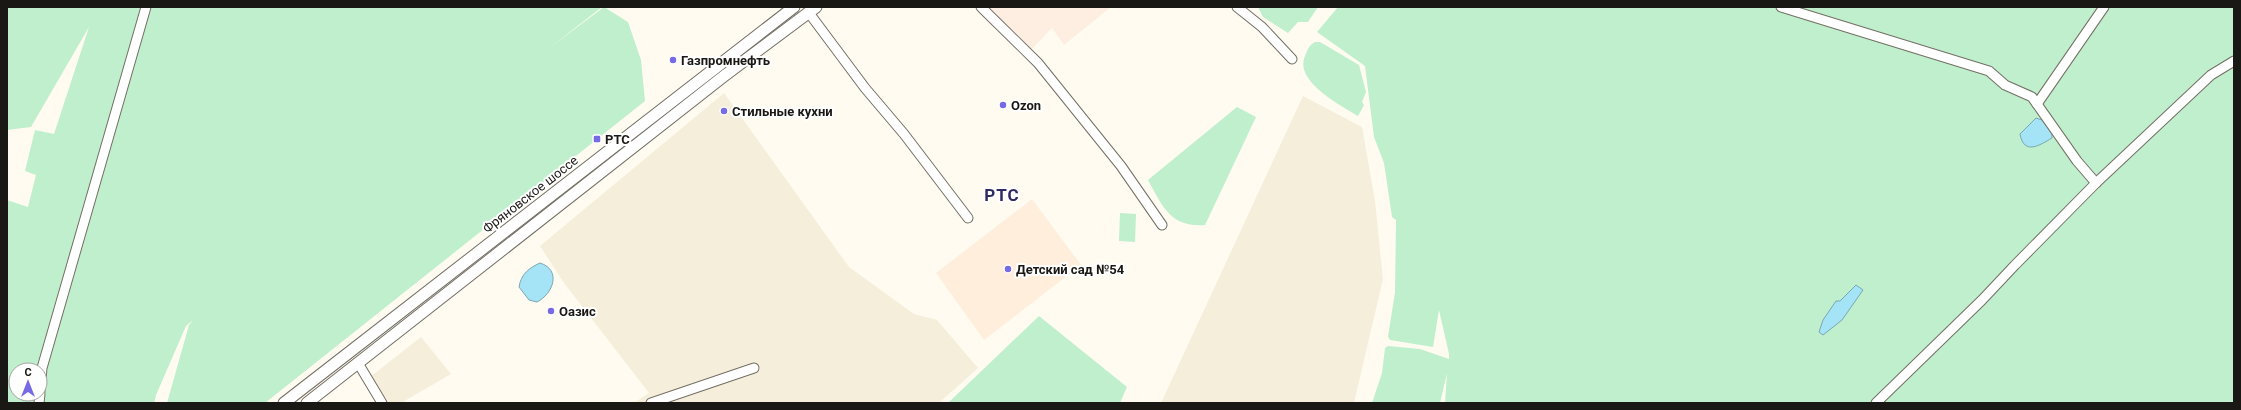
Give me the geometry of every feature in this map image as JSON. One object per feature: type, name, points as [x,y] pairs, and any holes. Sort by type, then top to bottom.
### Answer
[{"type":"main road","name":"Фряновское шоссе","points":[[284,403],[794,7]]},
{"type":"main road","name":"Фряновское шоссе","points":[[307,403],[724,76],[812,10]]},
{"type":"street","points":[[44,362],[146,7]]},
{"type":"street","points":[[981,7],[1038,63],[1122,166],[1162,225]]},
{"type":"street","points":[[1237,7],[1262,26],[1292,59]]},
{"type":"street","points":[[1781,7],[1989,71],[2005,85],[2032,97],[2077,161],[2096,184]]},
{"type":"street","points":[[2037,104],[2104,7]]},
{"type":"street","points":[[812,10],[865,88],[904,134],[968,218]]},
{"type":"street","points":[[1876,403],[1982,300],[2096,184],[2211,75],[2234,62]]},
{"type":"street","points":[[358,363],[382,403]]},
{"type":"street","points":[[651,403],[754,368]]},
{"type":"shaded area","points":[[985,7],[1111,7],[1064,45],[1052,28],[1029,52]]},
{"type":"shaded area","points":[[724,93],[849,267],[914,314],[937,320],[978,368],[939,403],[634,403],[649,393],[564,283],[540,246]]},
{"type":"shaded area","points":[[1303,96],[1362,127],[1375,201],[1383,279],[1354,403],[1161,403]]},
{"type":"shaded area","name":"Детский сад №54","points":[[1032,199],[1081,265],[984,340],[936,273]]},
{"type":"shaded area","points":[[421,337],[451,374],[401,403],[390,403],[370,377]]},
{"type":"green space","points":[[7,7],[602,7],[548,49],[604,7],[628,22],[641,60],[645,101],[265,403],[167,403],[189,325],[193,320],[186,326],[156,395],[154,403],[7,403],[7,200],[28,207],[36,175],[25,171],[35,130],[54,134],[89,27],[31,127],[7,130]]},
{"type":"green space","points":[[1258,7],[1318,7],[1308,22],[1298,22],[1288,33],[1263,17]]},
{"type":"green space","points":[[1338,7],[2234,7],[2234,403],[1445,403],[1447,373],[1440,403],[1372,403],[1382,373],[1385,348],[1388,346],[1420,349],[1449,359],[1449,354],[1439,310],[1433,347],[1390,340],[1388,337],[1395,292],[1396,220],[1392,217],[1384,163],[1374,137],[1365,66],[1317,32]]},
{"type":"green space","points":[[1315,42],[1320,42],[1359,65],[1366,92],[1362,102],[1364,105],[1358,116],[1330,99],[1312,83],[1306,74],[1303,65],[1305,56],[1310,46]]},
{"type":"green space","points":[[1237,107],[1256,117],[1205,225],[1183,223],[1175,219],[1163,206],[1148,180]]},
{"type":"green space","points":[[1120,213],[1136,214],[1135,242],[1119,241]]},
{"type":"green space","points":[[1039,316],[1127,387],[1120,403],[948,403]]},
{"type":"water","points":[[2036,118],[2042,120],[2052,134],[2052,138],[2038,146],[2029,147],[2022,141],[2020,134]]},
{"type":"water","points":[[540,263],[547,266],[551,271],[553,282],[547,294],[537,302],[529,300],[519,287],[520,282],[526,272]]},
{"type":"water","points":[[1856,285],[1863,290],[1842,320],[1823,335],[1819,332],[1823,320],[1836,301],[1840,301]]},
{"type":"place","name":"Газпромнефть","points":[[673,60]]},
{"type":"place","name":"Ozon","points":[[1003,105]]},
{"type":"place","name":"Стильные кухни","points":[[724,111]]},
{"type":"place","name":"РТС","points":[[597,139]]},
{"type":"place","name":"Детский сад №54","points":[[1008,269]]},
{"type":"place","name":"Оазис","points":[[551,311]]},
{"type":"district","name":"РТС","points":[[1002,195]]}]
